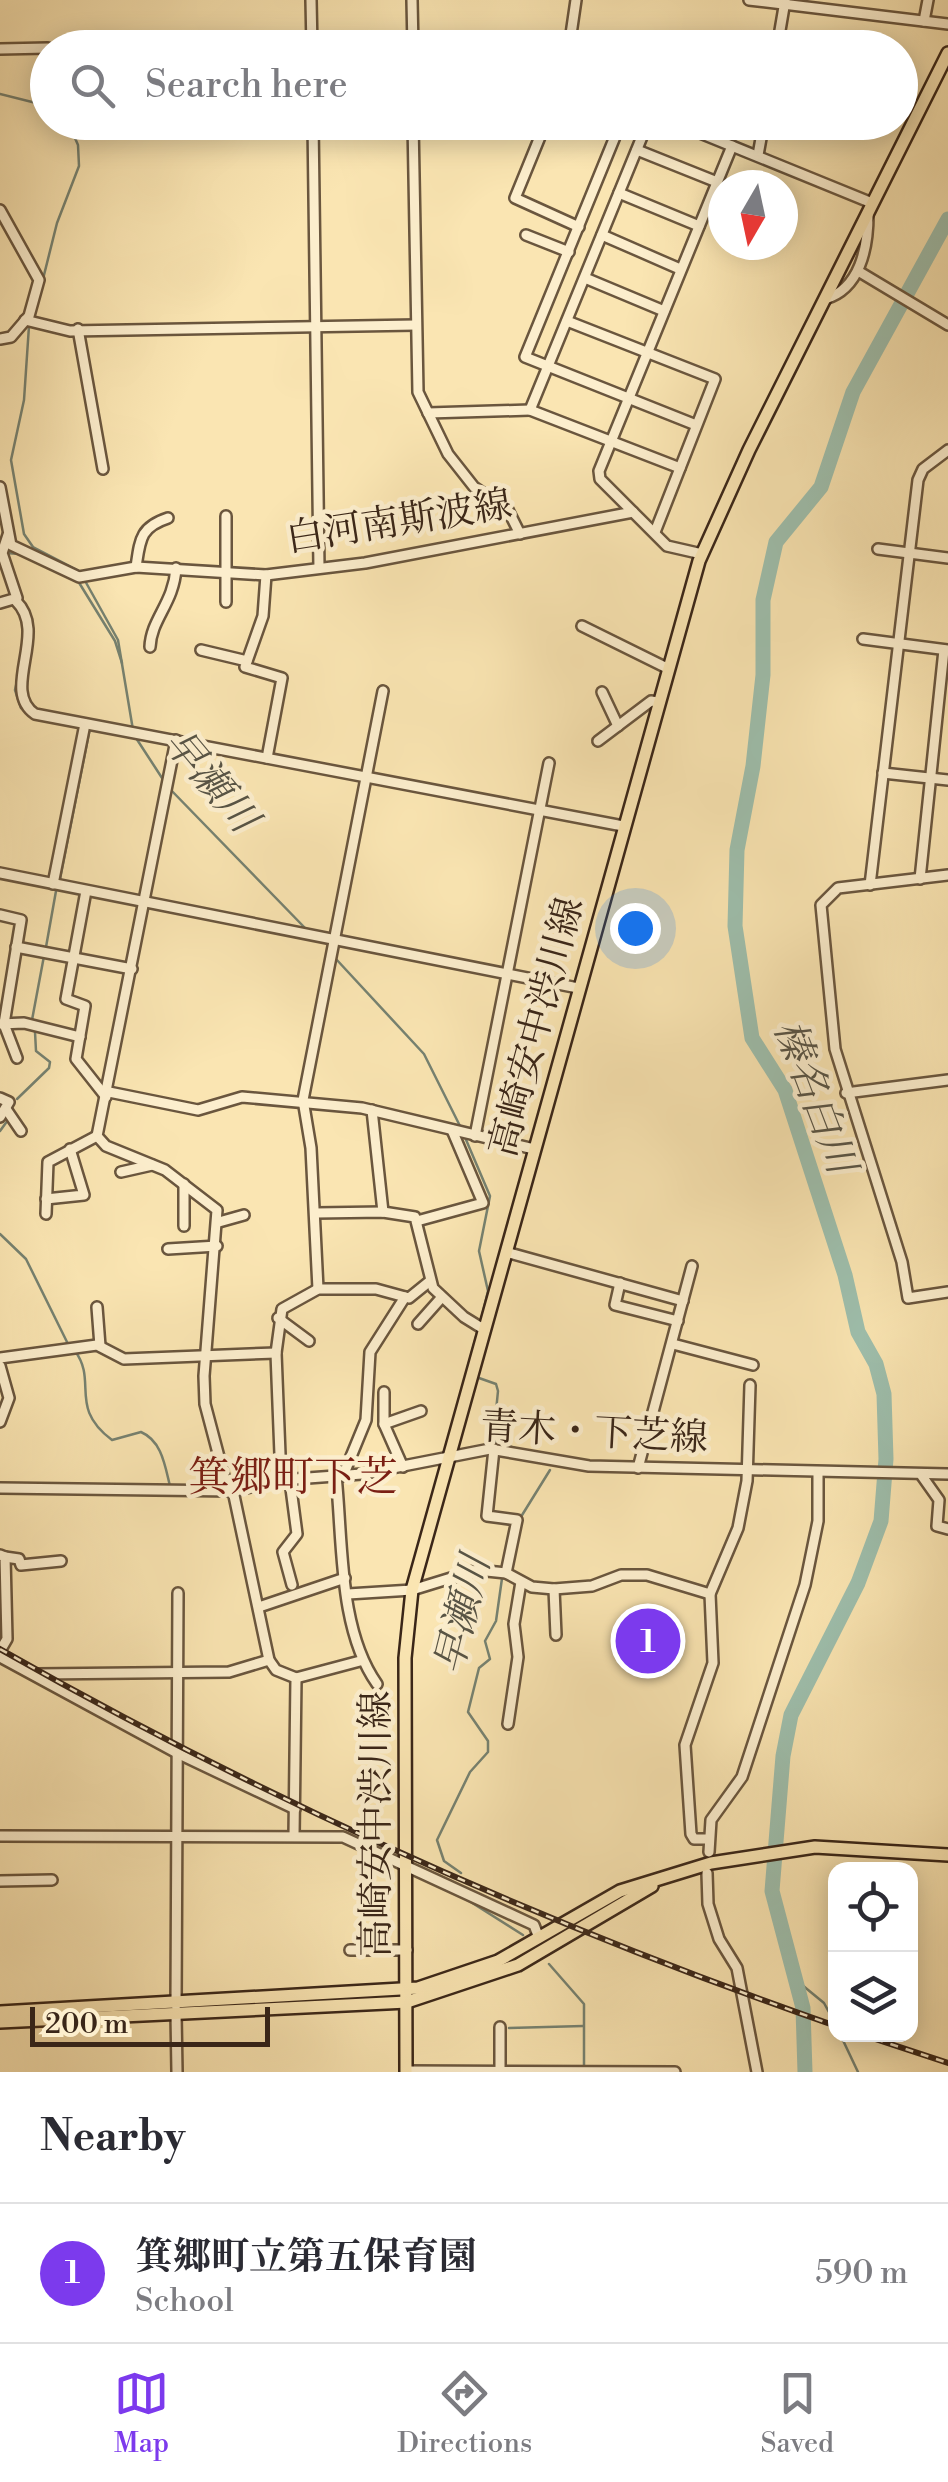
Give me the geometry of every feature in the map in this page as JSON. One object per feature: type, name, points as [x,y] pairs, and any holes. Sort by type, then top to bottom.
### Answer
[{"type":"main road","name":"高崎安中渋川線","points":[[918,113],[948,53]]},
{"type":"main road","name":"高崎安中渋川線","points":[[406,2072],[405,1658],[412,1590],[702,554],[904,140]]},
{"type":"main road","points":[[407,1996],[467,1974],[620,1891],[732,1858],[816,1847],[948,1856]]},
{"type":"main road","points":[[0,2022],[407,1996],[518,1965],[680,1872]]},
{"type":"main road","points":[[0,2012],[176,2010]]},
{"type":"street","points":[[311,0],[312,30]]},
{"type":"street","points":[[412,0],[413,30]]},
{"type":"street","points":[[572,30],[576,0]]},
{"type":"street","points":[[749,0],[948,24]]},
{"type":"street","points":[[924,20],[928,0]]},
{"type":"street","points":[[780,30],[785,2]]},
{"type":"street","points":[[0,49],[30,48]]},
{"type":"street","points":[[313,140],[320,568]]},
{"type":"street","points":[[414,140],[418,392],[448,454],[474,487],[508,510],[520,534]]},
{"type":"street","points":[[539,140],[515,198],[579,227]]},
{"type":"street","points":[[614,140],[526,357],[696,424]]},
{"type":"street","points":[[530,410],[641,140]]},
{"type":"street","points":[[718,140],[758,155],[870,209],[862,274],[825,300]]},
{"type":"street","points":[[758,155],[761,140]]},
{"type":"street","points":[[722,170],[732,146]]},
{"type":"street","points":[[637,150],[708,178]]},
{"type":"street","points":[[619,193],[699,226]]},
{"type":"street","points":[[702,554],[674,550],[599,476],[708,204]]},
{"type":"street","points":[[0,210],[39,280],[30,321],[10,337],[0,339]]},
{"type":"street","points":[[526,235],[569,252]]},
{"type":"street","points":[[602,235],[680,269]]},
{"type":"street","points":[[862,274],[948,325]]},
{"type":"street","points":[[584,278],[664,310]]},
{"type":"street","points":[[30,321],[78,330],[416,326]]},
{"type":"street","points":[[567,321],[715,380],[655,532]]},
{"type":"street","points":[[78,330],[103,469]]},
{"type":"street","points":[[428,413],[530,410],[680,468]]},
{"type":"street","points":[[870,885],[920,472],[948,450]]},
{"type":"street","points":[[0,487],[8,535],[2,552],[16,602],[27,616],[28,654],[20,686],[25,705],[35,714],[623,826]]},
{"type":"street","name":"白河南斯波線","points":[[8,535],[15,548],[79,577],[136,567],[266,574],[320,568],[633,512]]},
{"type":"street","points":[[226,516],[222,543],[226,602]]},
{"type":"street","points":[[136,567],[142,532],[149,524],[168,518]]},
{"type":"street","points":[[878,549],[948,558]]},
{"type":"street","points":[[150,647],[150,633],[174,592],[176,568]]},
{"type":"street","points":[[266,574],[263,616],[246,661],[248,668],[282,678],[267,758]]},
{"type":"street","points":[[0,603],[16,602]]},
{"type":"street","points":[[582,626],[667,668]]},
{"type":"street","points":[[863,639],[946,650],[920,879]]},
{"type":"street","points":[[202,650],[246,661]]},
{"type":"street","points":[[318,1288],[316,1213],[303,1100],[383,691]]},
{"type":"street","points":[[602,692],[618,726]]},
{"type":"street","points":[[598,741],[651,701],[658,702]]},
{"type":"street","points":[[53,884],[85,724]]},
{"type":"street","points":[[46,1214],[48,1162],[97,1136],[176,740]]},
{"type":"street","points":[[473,1135],[548,763]]},
{"type":"street","points":[[883,772],[948,780]]},
{"type":"street","points":[[0,873],[578,988]]},
{"type":"street","points":[[948,875],[838,888],[820,904],[832,1034],[846,1093],[902,1262],[908,1298],[948,1292]]},
{"type":"street","points":[[86,891],[66,999],[85,1006],[78,1064],[108,1094],[198,1110],[242,1097],[303,1100],[372,1110],[534,1149]]},
{"type":"street","points":[[0,915],[21,920],[2,1024],[17,1058]]},
{"type":"street","points":[[16,946],[132,969]]},
{"type":"street","points":[[2,1024],[24,1023],[80,1038]]},
{"type":"street","points":[[846,1093],[948,1080]]},
{"type":"street","points":[[0,1098],[8,1098],[3,1113],[21,1130]]},
{"type":"street","points":[[372,1110],[382,1212]]},
{"type":"street","points":[[417,1221],[484,1203],[454,1131]]},
{"type":"street","points":[[97,1136],[106,1146],[152,1164],[217,1210],[217,1246],[204,1352],[205,1404],[230,1491],[269,1660],[276,1670],[296,1678],[360,1661]]},
{"type":"street","points":[[46,1200],[84,1195],[70,1149]]},
{"type":"street","points":[[121,1172],[152,1164]]},
{"type":"street","points":[[184,1184],[184,1226]]},
{"type":"street","points":[[316,1213],[382,1212],[411,1216],[417,1221],[430,1280],[442,1297],[485,1330]]},
{"type":"street","points":[[219,1222],[244,1215]]},
{"type":"street","points":[[168,1249],[217,1246]]},
{"type":"street","points":[[506,1252],[683,1301]]},
{"type":"street","points":[[638,1468],[692,1266]]},
{"type":"street","points":[[292,1585],[283,1552],[297,1534],[285,1480],[276,1353],[278,1318],[282,1310],[318,1288],[376,1289],[405,1297],[418,1294],[430,1280]]},
{"type":"street","points":[[620,1283],[615,1304],[678,1321]]},
{"type":"street","points":[[377,1684],[360,1661],[345,1578],[340,1476],[366,1420],[370,1352],[405,1297]]},
{"type":"street","points":[[418,1324],[442,1297]]},
{"type":"street","points":[[96,1307],[100,1346]]},
{"type":"street","points":[[278,1318],[309,1341]]},
{"type":"street","points":[[673,1344],[753,1366]]},
{"type":"street","points":[[0,1358],[100,1346],[124,1359],[204,1352],[276,1353]]},
{"type":"street","points":[[0,1366],[9,1398],[0,1422]]},
{"type":"street","points":[[709,1839],[694,1839],[691,1834],[684,1745],[713,1663],[710,1594],[738,1528],[747,1472],[750,1385]]},
{"type":"street","points":[[384,1392],[384,1424],[403,1467]]},
{"type":"street","points":[[384,1424],[421,1412]]},
{"type":"street","points":[[494,1449],[486,1516],[517,1520],[502,1573]]},
{"type":"street","name":"青木・下芝線","points":[[0,1488],[230,1491],[285,1480],[403,1467],[494,1449],[558,1464],[822,1474],[948,1474]]},
{"type":"street","points":[[709,1852],[716,1810],[742,1776],[805,1585],[818,1521],[822,1474]]},
{"type":"street","points":[[922,1476],[939,1500],[937,1526],[948,1529]]},
{"type":"street","points":[[61,1562],[21,1566],[19,1559],[3,1556],[7,1640],[0,1654],[179,1754],[295,1810]]},
{"type":"street","points":[[348,1594],[412,1590],[477,1570],[554,1588],[592,1586],[630,1574],[710,1594]]},
{"type":"street","points":[[259,1607],[345,1578]]},
{"type":"street","points":[[508,1724],[521,1582]]},
{"type":"street","points":[[554,1588],[556,1635]]},
{"type":"street","points":[[177,2072],[178,1594]]},
{"type":"street","points":[[34,1675],[229,1672],[269,1660]]},
{"type":"street","points":[[294,1836],[296,1678]]},
{"type":"street","points":[[0,1836],[343,1837],[534,1925],[538,1938]]},
{"type":"street","points":[[707,1873],[708,1904],[719,1940],[738,1968],[757,2072]]},
{"type":"street","points":[[0,1881],[52,1880]]},
{"type":"street","points":[[350,1950],[406,1950]]},
{"type":"street","points":[[500,2027],[500,2071]]},
{"type":"street","points":[[406,2072],[675,2072]]},
{"type":"waterway","name":"早瀬川","points":[[0,94],[30,102]]},
{"type":"waterway","name":"早瀬川","points":[[33,319],[57,223],[79,166],[76,140]]},
{"type":"waterway","name":"榛名白川","points":[[805,2072],[803,2008],[772,1891],[783,1756],[791,1715],[858,1583],[881,1521],[886,1459],[884,1394],[876,1364],[858,1332],[845,1275],[785,1090],[752,1038],[735,926],[737,850],[753,766],[763,675],[763,600],[776,542],[821,487],[853,392],[948,219]]},
{"type":"waterway","name":"早瀬川","points":[[29,326],[24,400],[11,460],[24,534],[33,547],[81,572]]},
{"type":"waterway","points":[[6,553],[20,554]]},
{"type":"waterway","name":"早瀬川","points":[[84,579],[118,640],[133,730]]},
{"type":"waterway","points":[[78,581],[115,641],[122,663]]},
{"type":"waterway","points":[[20,667],[15,690],[21,708]]},
{"type":"waterway","points":[[60,879],[90,728]]},
{"type":"waterway","name":"早瀬川","points":[[136,738],[164,781]]},
{"type":"waterway","name":"早瀬川","points":[[169,788],[306,929]]},
{"type":"waterway","points":[[46,947],[56,891]]},
{"type":"waterway","points":[[32,1020],[44,956]]},
{"type":"waterway","name":"早瀬川","points":[[336,959],[424,1054],[461,1128]]},
{"type":"waterway","points":[[17,1099],[49,1068],[50,1062],[36,1051],[35,1032]]},
{"type":"waterway","points":[[0,1131],[8,1120]]},
{"type":"waterway","name":"早瀬川","points":[[464,1135],[490,1196],[479,1251],[488,1291],[481,1320]]},
{"type":"waterway","points":[[0,1234],[26,1259],[69,1346]]},
{"type":"waterway","name":"早瀬川","points":[[466,1374],[477,1333]]},
{"type":"waterway","points":[[75,1351],[84,1373],[91,1417],[112,1440],[141,1432],[154,1441],[170,1486]]},
{"type":"waterway","name":"早瀬川","points":[[479,1378],[496,1384],[498,1391],[493,1441],[518,1449]]},
{"type":"waterway","name":"早瀬川","points":[[519,1520],[550,1470]]},
{"type":"waterway","name":"早瀬川","points":[[461,1873],[444,1861],[437,1840],[470,1772],[488,1752],[488,1741],[468,1712],[479,1668],[490,1659],[485,1641],[496,1621],[506,1550]]},
{"type":"waterway","name":"早瀬川","points":[[466,1899],[523,1935]]},
{"type":"waterway","name":"早瀬川","points":[[549,1964],[584,2004],[584,2071]]},
{"type":"waterway","points":[[796,1980],[828,2010]]},
{"type":"waterway","points":[[509,2028],[583,2026]]},
{"type":"waterway","points":[[844,2042],[858,2072]]},
{"type":"railway","points":[[0,1649],[202,1758],[409,1857],[621,1946],[828,2023]]},
{"type":"railway","points":[[884,2042],[948,2063]]},
{"type":"place","name":"箕郷町立第五保育園","points":[[648,1641]]},
{"type":"district","name":"箕郷町下芝","points":[[293,1478]]}]
